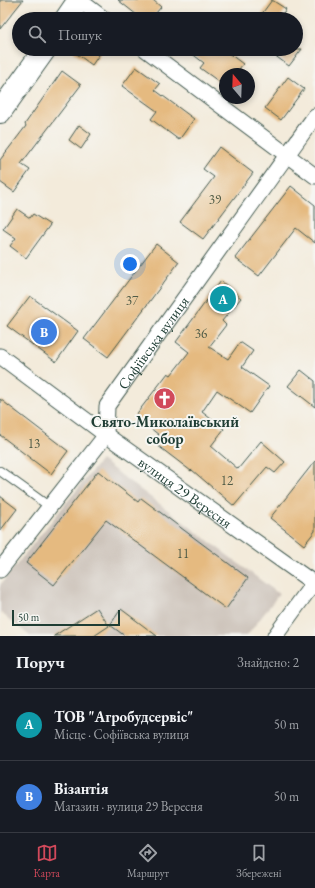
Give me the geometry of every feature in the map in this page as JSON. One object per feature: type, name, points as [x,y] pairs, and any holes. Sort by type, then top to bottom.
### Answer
[{"type":"main road","points":[[71,12],[79,0]]},
{"type":"main road","points":[[0,112],[40,56]]},
{"type":"street","points":[[79,0],[95,12]]},
{"type":"street","points":[[154,56],[315,176]]},
{"type":"street","name":"Софіївська вулиця","points":[[106,435],[107,406],[315,116]]},
{"type":"street","name":"вулиця 29 Вересня","points":[[0,356],[106,435],[315,583]]},
{"type":"street","points":[[0,570],[106,435]]},
{"type":"street","points":[[275,636],[315,583]]},
{"type":"lane","points":[[0,471],[50,507]]},
{"type":"shaded area","points":[[101,460],[279,594],[247,636],[30,636],[0,612],[0,585]]},
{"type":"building","points":[[0,0],[23,0],[12,12],[0,29]]},
{"type":"building","points":[[118,0],[153,0],[161,7],[157,12],[133,12]]},
{"type":"building","points":[[272,0],[286,9],[284,12],[263,12]]},
{"type":"building","points":[[80,56],[98,56],[92,65]]},
{"type":"building","points":[[195,56],[232,56],[243,64],[240,68],[219,68],[219,82],[200,68],[204,63]]},
{"type":"building","points":[[275,56],[297,56],[289,66]]},
{"type":"building","points":[[136,67],[160,84],[155,90],[194,119],[179,140],[151,119],[157,111],[122,86]]},
{"type":"building","points":[[62,71],[81,85],[21,164],[30,170],[14,192],[0,182],[0,160],[26,126],[25,124]]},
{"type":"building","points":[[288,77],[304,89],[281,120],[265,108]]},
{"type":"building","points":[[79,125],[91,134],[81,149],[69,140]]},
{"type":"building","points":[[219,147],[253,173],[203,239],[180,222],[214,177],[203,169]]},
{"type":"building","points":[[291,186],[315,205],[315,243],[296,228],[259,276],[235,258]]},
{"type":"building","points":[[17,209],[30,218],[33,214],[50,225],[26,258],[10,246],[16,238],[3,229]]},
{"type":"building","points":[[156,244],[179,262],[108,357],[84,339]]},
{"type":"building","points":[[221,281],[241,298],[222,321],[226,325],[209,347],[228,359],[240,342],[253,351],[242,367],[269,386],[250,413],[217,390],[202,412],[224,429],[211,446],[238,469],[261,441],[285,462],[275,473],[267,467],[234,506],[192,470],[191,471],[153,442],[159,435],[135,416],[168,373],[171,375],[189,352],[176,342]]},
{"type":"building","points":[[30,296],[78,331],[56,362],[7,326]]},
{"type":"building","points":[[301,370],[315,381],[315,407],[288,386]]},
{"type":"building","points":[[0,399],[68,451],[51,474],[0,435]]},
{"type":"building","points":[[315,461],[315,531],[304,545],[270,518]]},
{"type":"building","points":[[98,471],[138,502],[141,498],[248,578],[226,609],[106,520],[54,585],[26,563]]},
{"type":"building","points":[[0,496],[17,509],[0,531]]},
{"type":"building","points":[[97,608],[109,626],[94,636],[54,636]]},
{"type":"building","points":[[121,609],[157,636],[125,636],[110,625]]},
{"type":"place","name":"ТОВ \"Агробудсервіс\"","points":[[223,299]]},
{"type":"place","name":"Візантія","points":[[44,332]]},
{"type":"place","name":"Свято-Миколаївський собор","points":[[165,398]]}]
